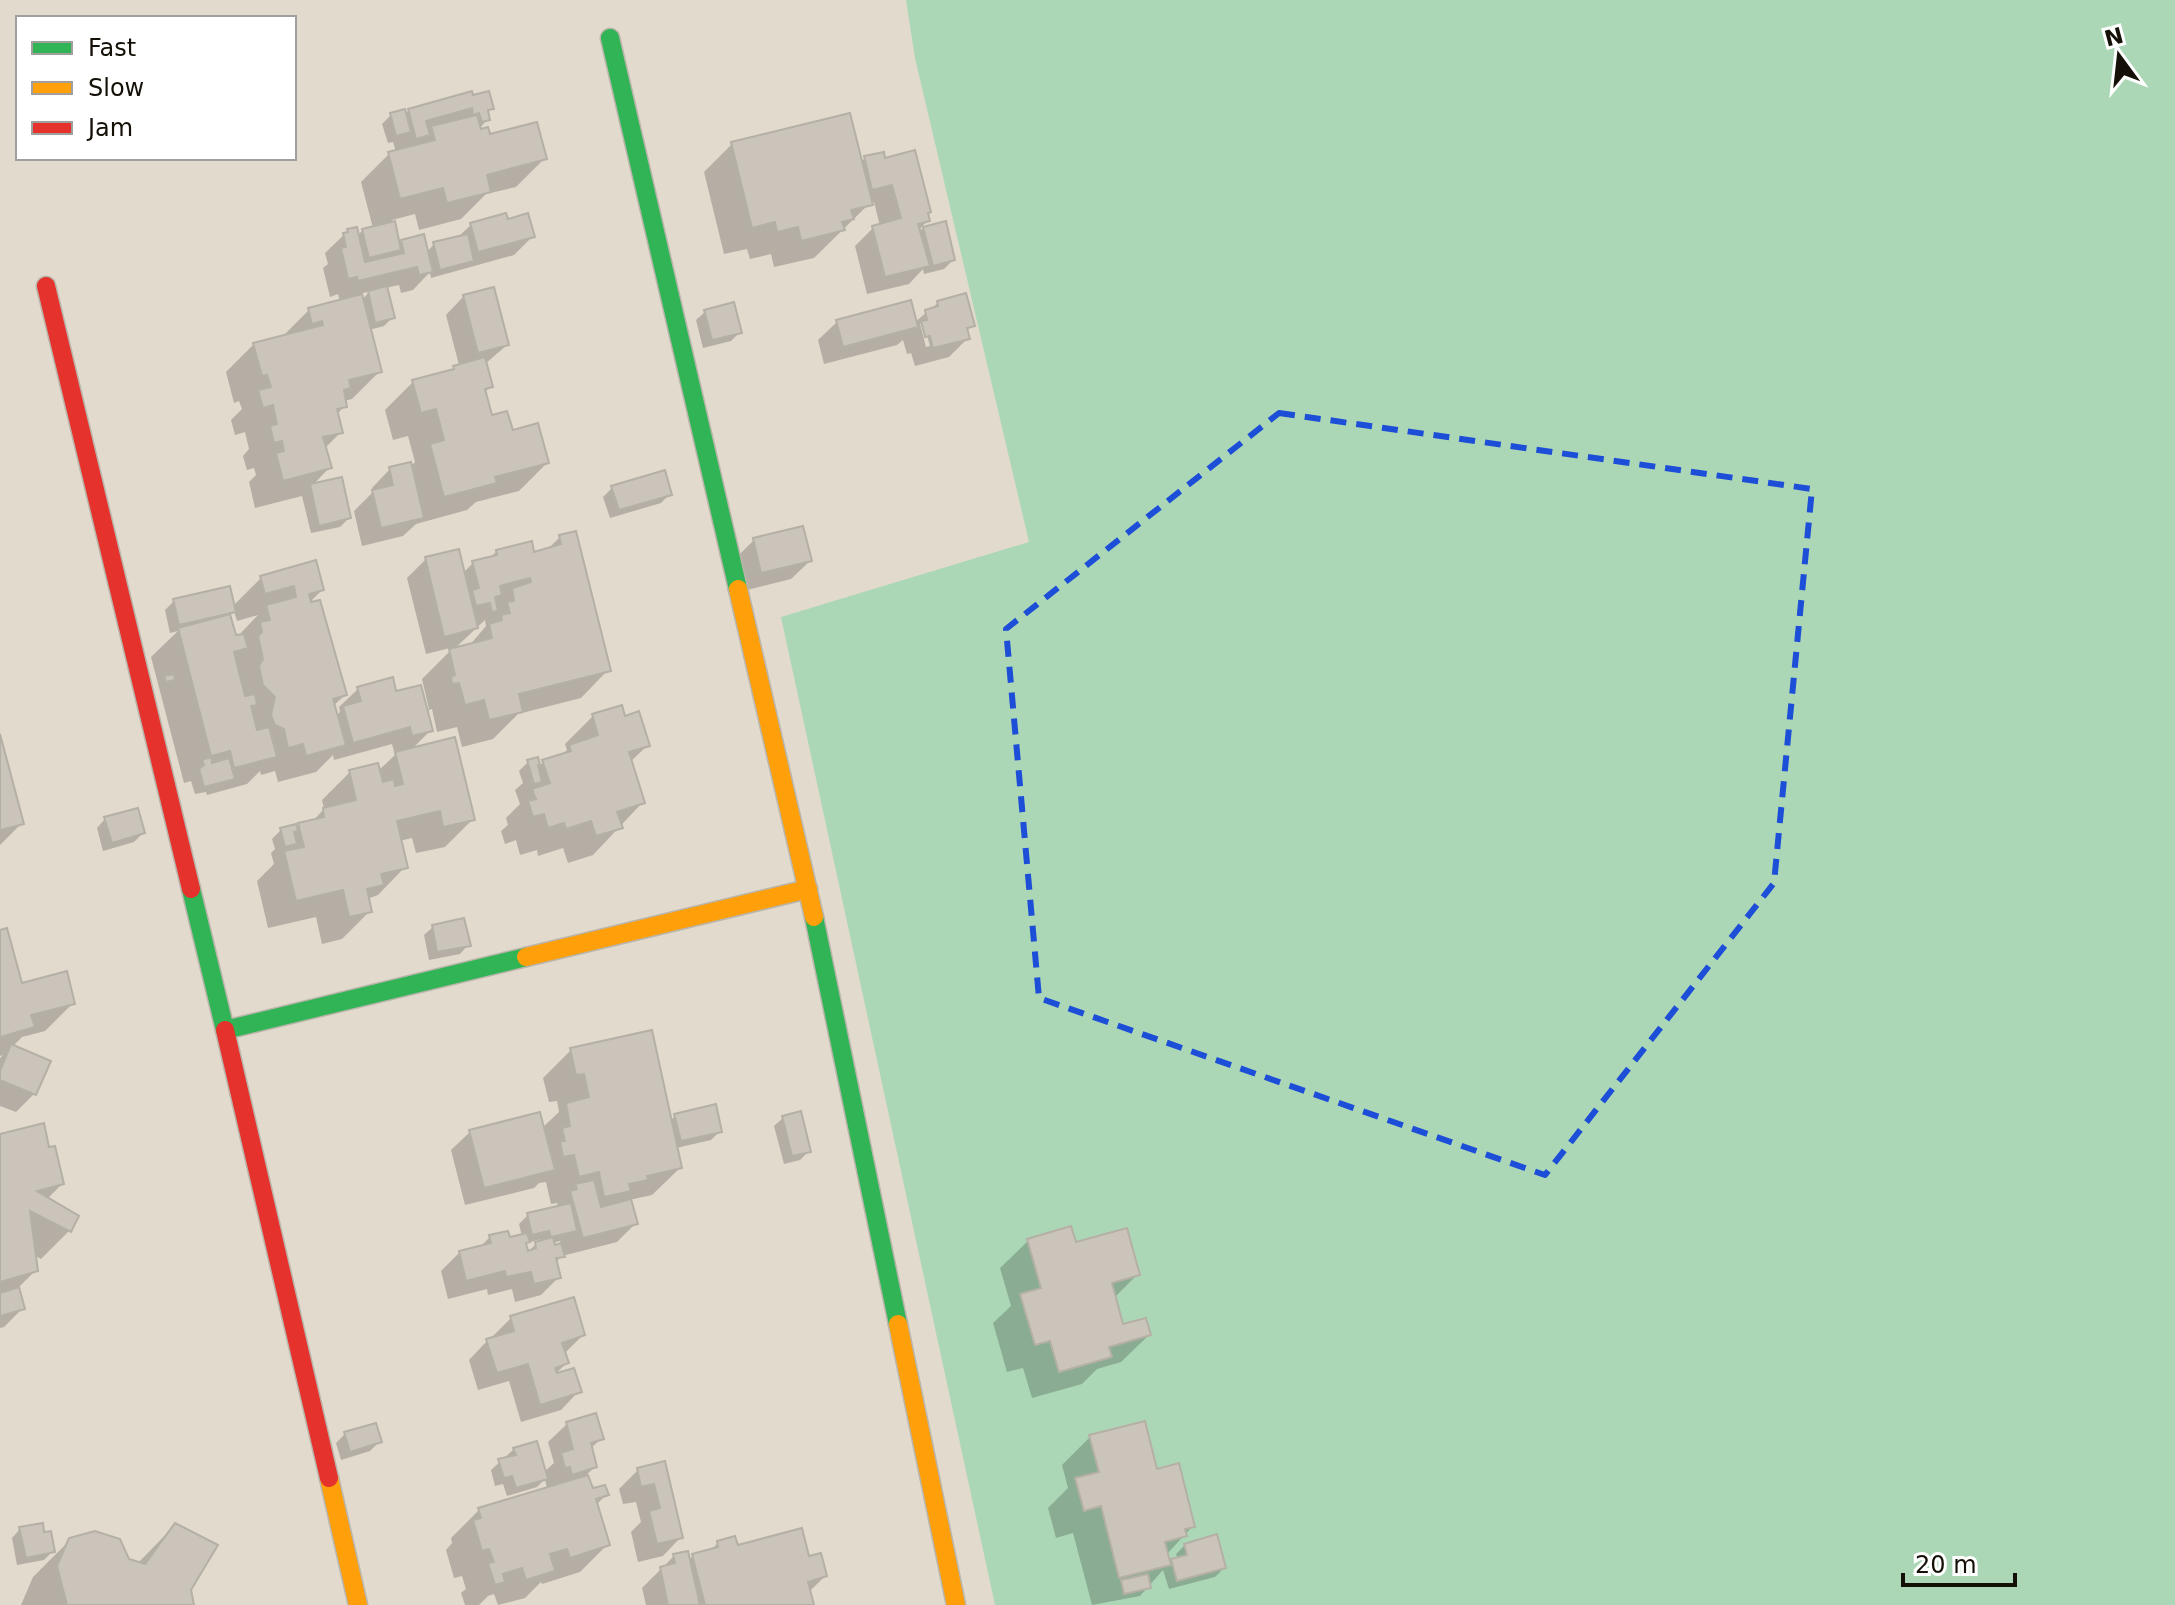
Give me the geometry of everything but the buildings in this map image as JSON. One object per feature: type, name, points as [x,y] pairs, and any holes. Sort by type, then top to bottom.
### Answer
[{"type":"street","points":[[610,38],[808,889],[956,1605]]},
{"type":"street","points":[[46,286],[225,1030],[358,1605]]},
{"type":"street","points":[[225,1030],[808,889]]},
{"type":"highlighted area","points":[[1279,413],[1812,489],[1774,883],[1545,1175],[1039,998],[1006,629]]},
{"type":"green space","points":[[906,0],[2175,0],[2175,1605],[995,1605],[781,617],[1029,542],[915,58]]},
{"type":"traffic: fast","points":[[610,38],[738,589]]},
{"type":"traffic: fast","points":[[191,889],[225,1030],[526,957]]},
{"type":"traffic: fast","points":[[814,917],[898,1324]]},
{"type":"traffic: slow","points":[[738,589],[814,917]]},
{"type":"traffic: slow","points":[[526,957],[808,889]]},
{"type":"traffic: slow","points":[[898,1324],[956,1605]]},
{"type":"traffic: slow","points":[[329,1478],[358,1605]]},
{"type":"traffic: jam","points":[[46,286],[191,889]]},
{"type":"traffic: jam","points":[[225,1030],[329,1478]]}]
